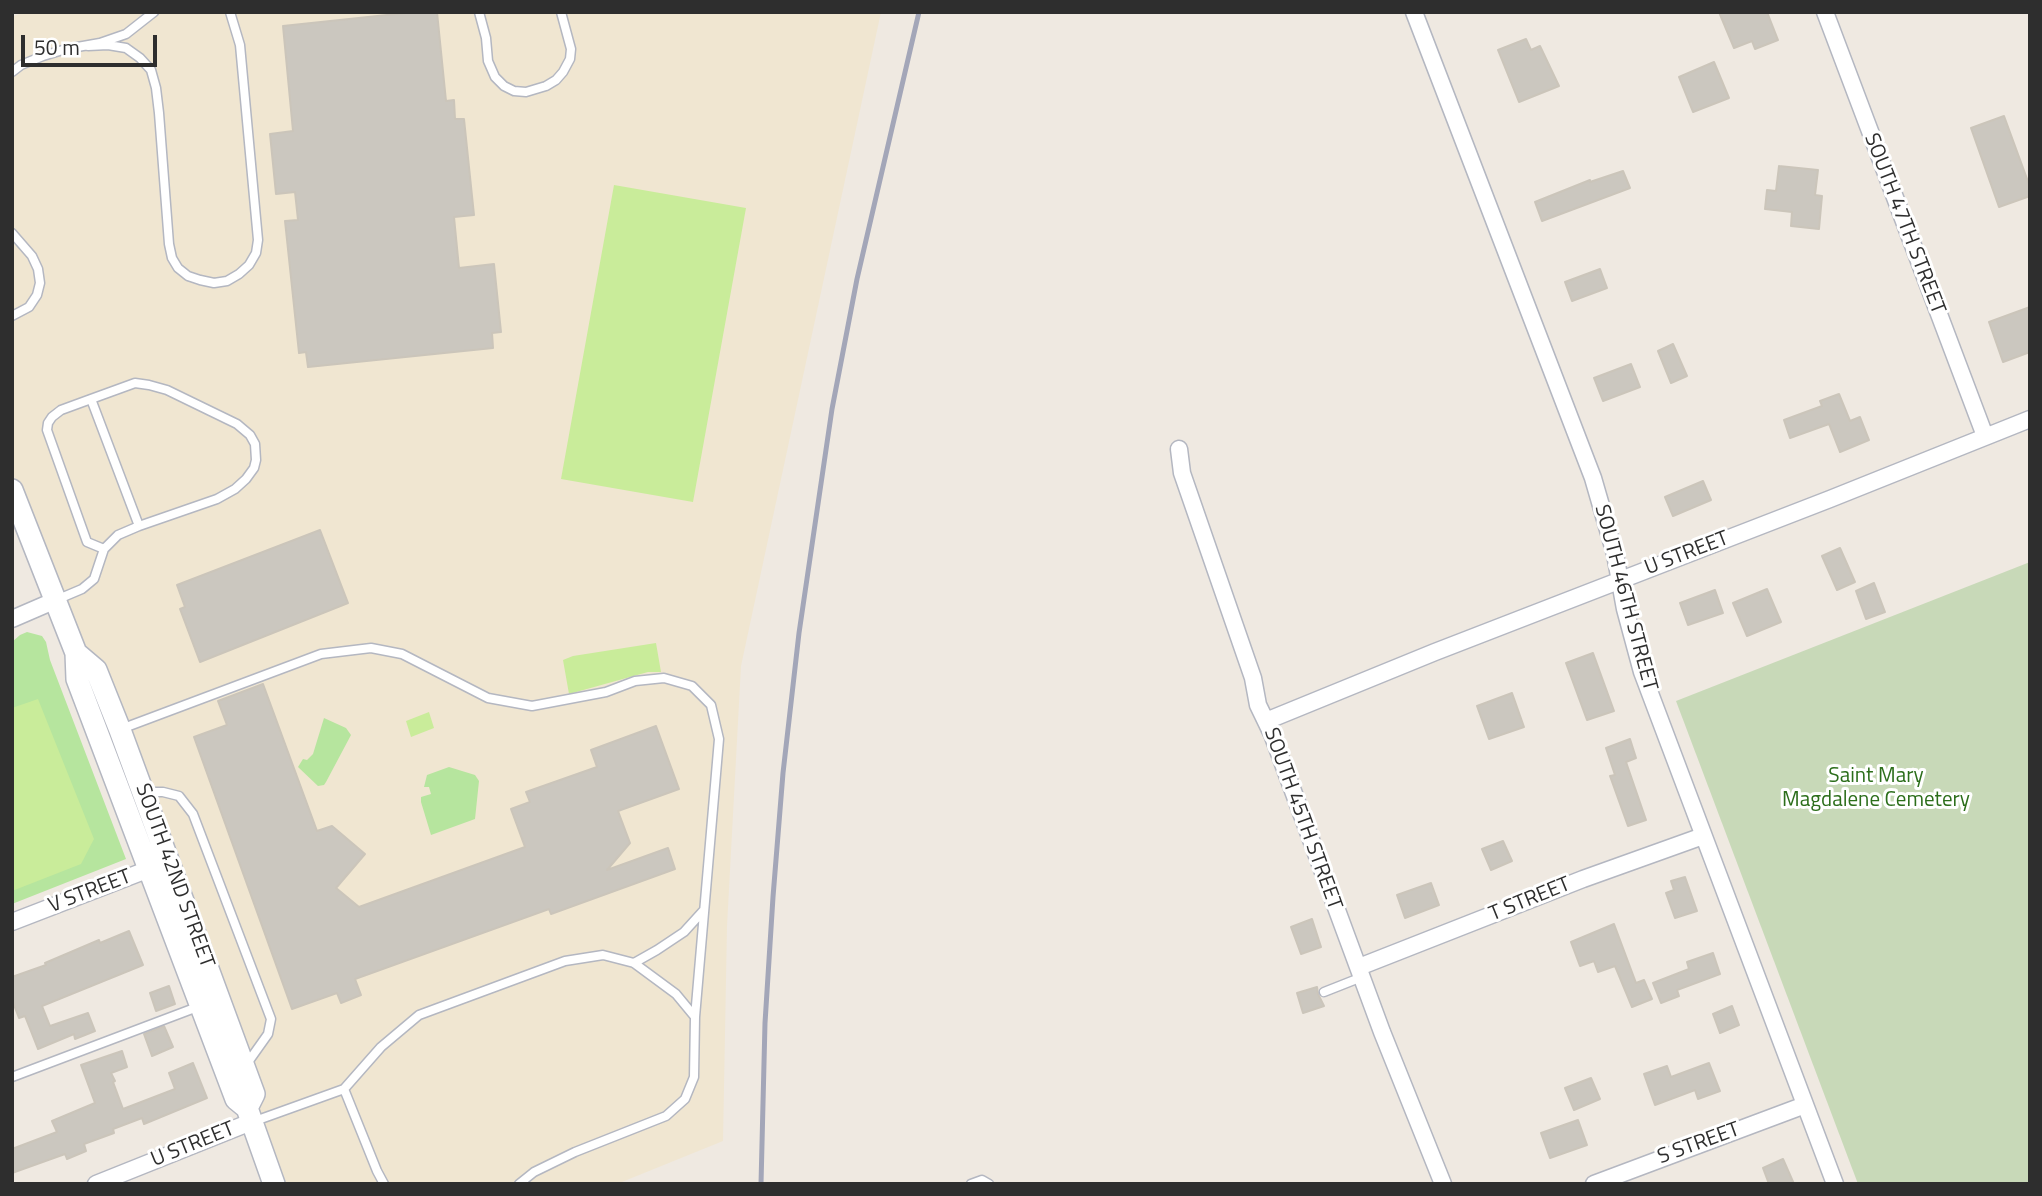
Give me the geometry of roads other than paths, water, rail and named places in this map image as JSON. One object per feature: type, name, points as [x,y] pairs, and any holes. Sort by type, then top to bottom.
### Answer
[{"type":"street","name":"SOUTH 46TH STREET","points":[[1415,12],[1593,478],[1615,554],[1625,609],[1643,672],[1835,1184]]},
{"type":"street","name":"SOUTH 47TH STREET","points":[[1825,12],[1985,436]]},
{"type":"street","name":"U STREET","points":[[1266,721],[2030,419]]},
{"type":"street","name":"SOUTH 45TH STREET","points":[[1179,449],[1182,473],[1253,678],[1258,705],[1382,1032],[1443,1184]]},
{"type":"street","name":"SOUTH 42ND STREET","points":[[12,490],[76,653],[96,670],[110,733],[159,865],[211,1002],[254,1094],[249,1115]]},
{"type":"street","points":[[12,619],[56,600]]},
{"type":"street","name":"SOUTH 42ND STREET","points":[[110,733],[143,792],[159,865]]},
{"type":"street","name":"T STREET","points":[[1360,972],[1583,879],[1703,836]]},
{"type":"street","name":"V STREET","points":[[12,922],[159,865]]},
{"type":"street","name":"SOUTH 42ND STREET","points":[[211,1002],[236,1099],[249,1115],[274,1184]]},
{"type":"street","name":"S STREET","points":[[1594,1184],[1805,1105]]},
{"type":"street","name":"U STREET","points":[[96,1184],[249,1115]]},
{"type":"lane","points":[[12,72],[43,56],[126,34],[154,12]]},
{"type":"lane","points":[[88,46],[126,48],[151,70],[159,113],[172,258],[178,268],[188,276],[214,283],[227,281],[249,265],[256,253],[258,240],[240,45],[230,12]]},
{"type":"lane","points":[[479,12],[486,38],[488,61],[495,77],[514,91],[526,92],[556,80],[570,59],[571,48],[561,12]]},
{"type":"lane","points":[[12,233],[32,256],[38,269],[40,284],[29,307],[12,316]]},
{"type":"lane","points":[[56,600],[82,589],[94,579],[104,549],[118,535],[217,499],[235,489],[254,468],[257,452],[250,435],[237,424],[167,390],[135,383],[61,410],[52,417],[47,430],[87,542],[104,549]]},
{"type":"lane","points":[[91,399],[139,526]]},
{"type":"lane","points":[[110,733],[321,654],[370,648],[402,654],[488,698],[532,706],[606,692],[635,681],[664,678],[692,686],[711,705],[719,739],[695,1017],[694,1076],[685,1099],[666,1116],[575,1152],[534,1172],[519,1184]]},
{"type":"lane","points":[[143,792],[163,792],[179,796],[193,814],[271,1019],[268,1034],[244,1068]]},
{"type":"lane","points":[[634,963],[684,932],[704,910]]},
{"type":"lane","points":[[249,1115],[344,1089],[381,1047],[419,1015],[565,961],[603,955],[634,963],[676,994],[695,1017]]},
{"type":"lane","points":[[1324,992],[1360,972]]},
{"type":"lane","points":[[12,1077],[211,1002]]},
{"type":"lane","points":[[344,1089],[384,1184]]},
{"type":"lane","points":[[971,1184],[982,1180],[989,1184]]},
{"type":"railway","points":[[761,1184],[765,1023],[773,897],[783,773],[799,633],[832,409],[857,279],[919,12]]},
{"type":"park label","name":"Saint Mary Magdalene Cemetery","points":[[1876,789]]}]
